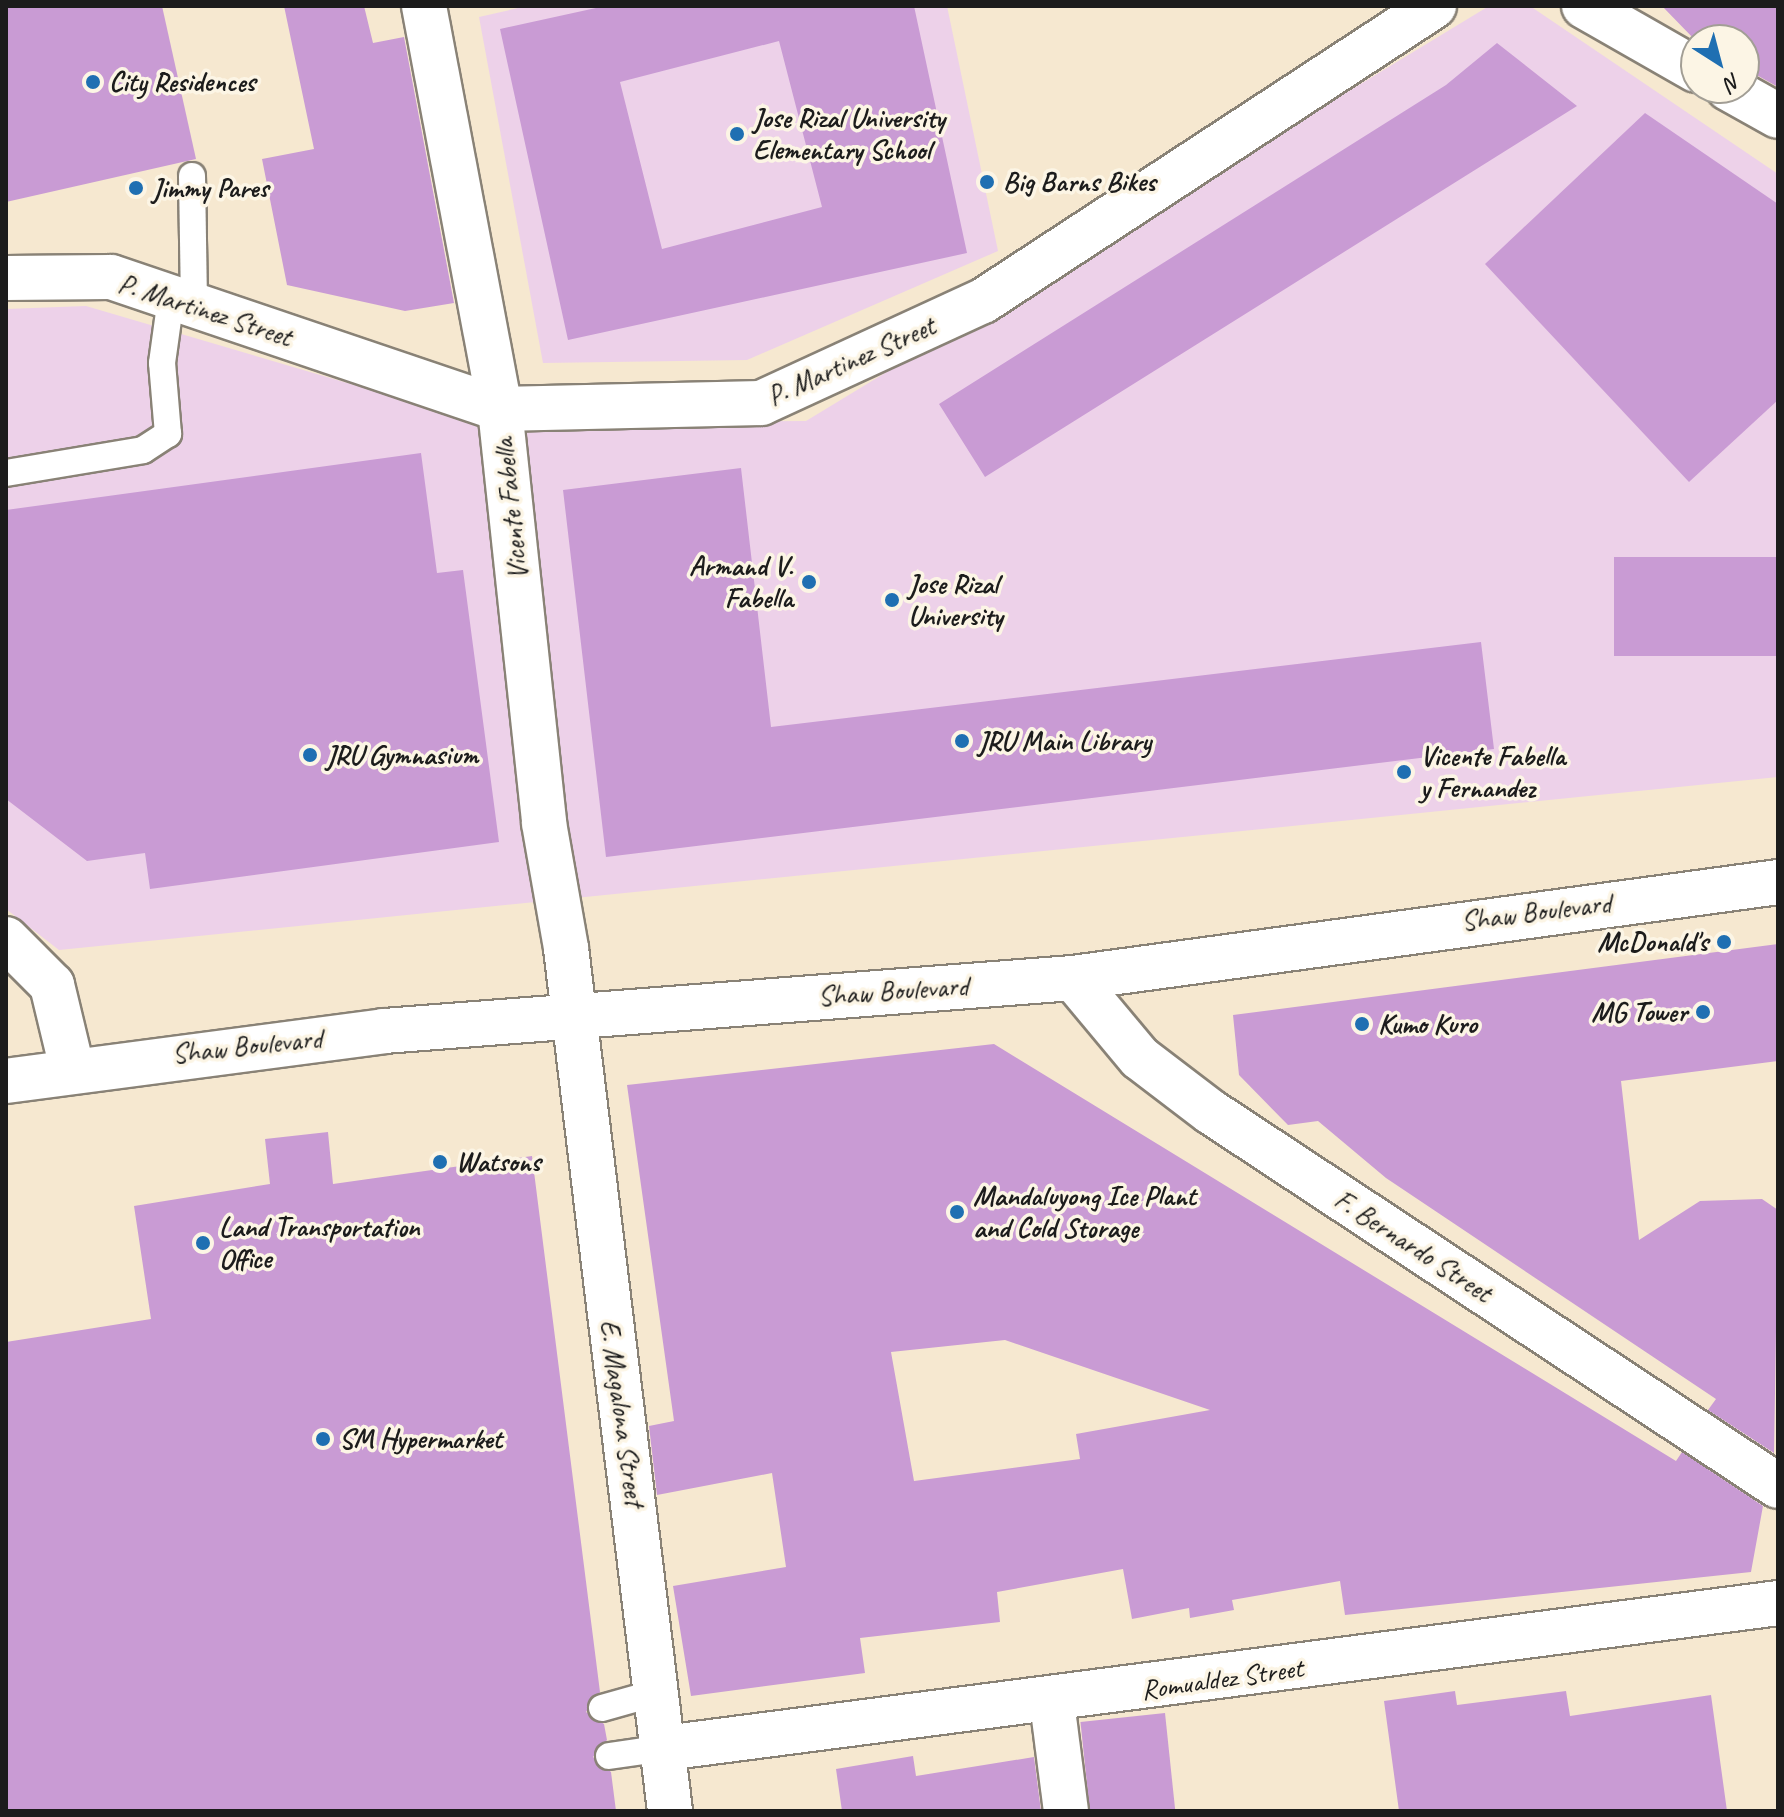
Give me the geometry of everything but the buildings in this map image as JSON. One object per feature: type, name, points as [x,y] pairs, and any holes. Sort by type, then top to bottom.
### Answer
[{"type":"street","name":"P. Martinez Street","points":[[6,278],[111,277],[500,409],[761,403],[983,301],[1434,6]]},
{"type":"street","points":[[1584,6],[1680,61]]},
{"type":"street","name":"Vicente Fabella","points":[[429,8],[500,409],[573,1016]]},
{"type":"street","points":[[1757,104],[1778,116]]},
{"type":"street","name":"Shaw Boulevard","points":[[6,1081],[72,1068],[573,1016],[1073,978],[1778,882]]},
{"type":"street","points":[[6,939],[52,985],[72,1068]]},
{"type":"street","name":"F. Bernardo Street","points":[[1073,978],[1140,1058],[1211,1112],[1778,1486]]},
{"type":"street","name":"E. Magalona Street","points":[[573,1016],[659,1692],[670,1811]]},
{"type":"street","name":"Romualdez Street","points":[[665,1748],[1052,1702],[1778,1603]]},
{"type":"street","points":[[1052,1702],[1066,1811]]},
{"type":"lane","points":[[6,473],[143,450],[168,434],[162,363],[183,302],[192,176]]},
{"type":"lane","points":[[602,1708],[659,1692]]},
{"type":"lane","points":[[609,1756],[665,1748]]},
{"type":"shaded area","name":"Jose Rizal University Elementary School","points":[[527,6],[947,6],[998,251],[747,360],[543,363],[479,17]]},
{"type":"shaded area","name":"Jose Rizal University","points":[[1489,6],[1530,6],[1778,174],[1778,777],[59,950],[6,909],[6,309],[86,306],[483,423],[806,421]]},
{"type":"place","name":"City Residences","points":[[93,82]]},
{"type":"place","name":"Jose Rizal University Elementary School","points":[[737,134]]},
{"type":"place","name":"Big Barns Bikes","points":[[987,182]]},
{"type":"place","name":"Jimmy Pares","points":[[136,188]]},
{"type":"place","name":"Armand V. Fabella","points":[[809,582]]},
{"type":"place","name":"Jose Rizal University","points":[[892,600]]},
{"type":"place","name":"JRU Main Library","points":[[962,741]]},
{"type":"place","name":"JRU Gymnasium","points":[[310,755]]},
{"type":"place","name":"Vicente Fabella y Fernandez","points":[[1404,772]]},
{"type":"place","name":"McDonald's","points":[[1724,942]]},
{"type":"place","name":"MG Tower","points":[[1703,1012]]},
{"type":"place","name":"Kumo Kuro","points":[[1362,1024]]},
{"type":"place","name":"Watsons","points":[[440,1162]]},
{"type":"place","name":"Mandaluyong Ice Plant and Cold Storage","points":[[957,1212]]},
{"type":"place","name":"Land Transportation Office","points":[[203,1243]]},
{"type":"place","name":"SM Hypermarket","points":[[323,1439]]}]
